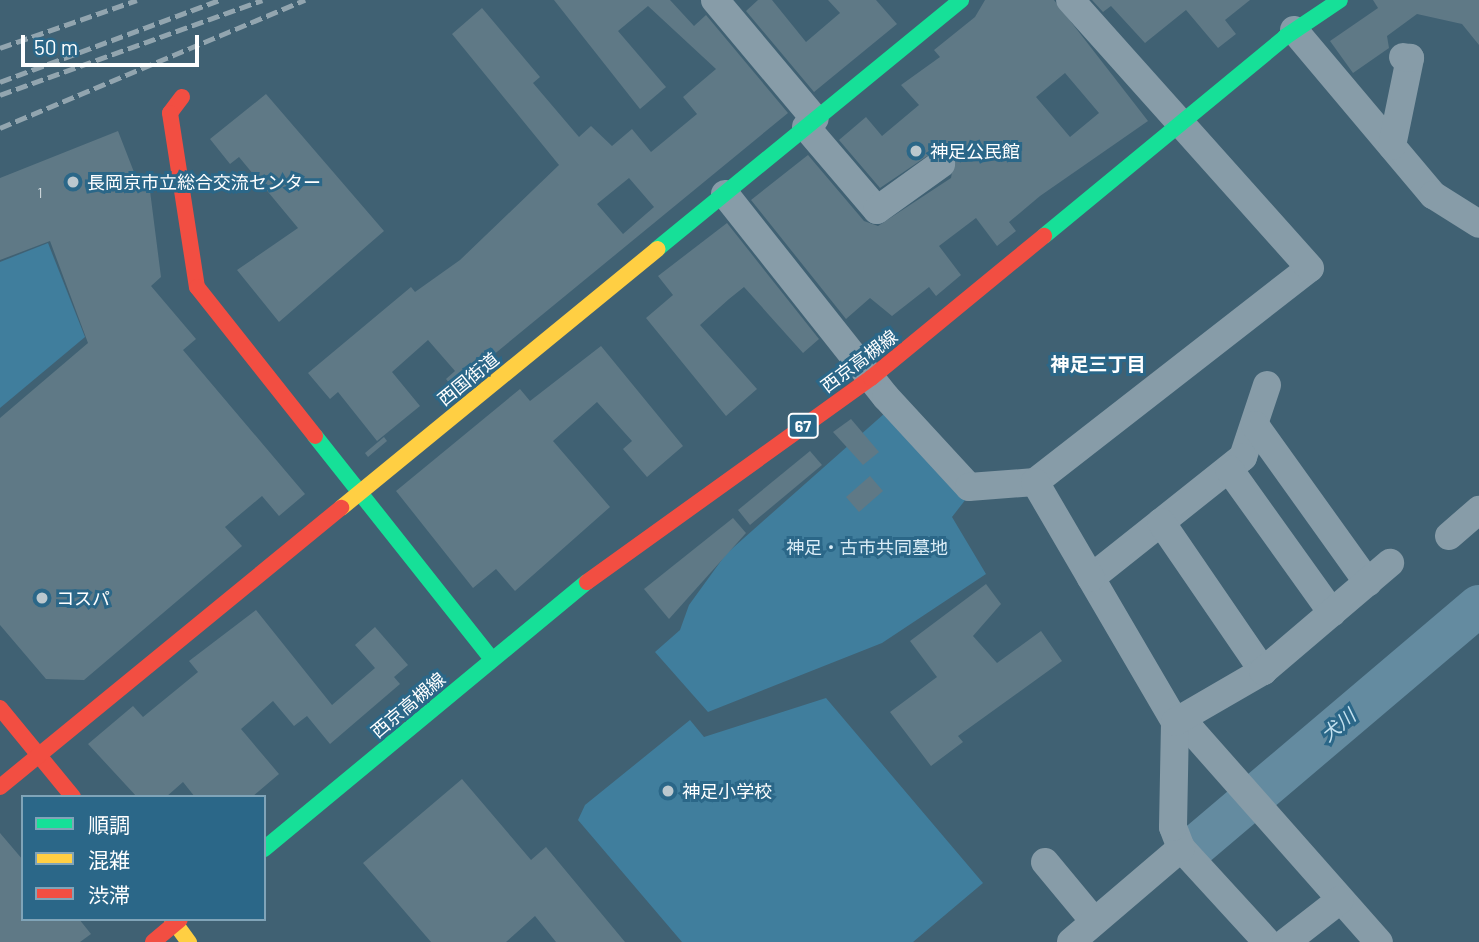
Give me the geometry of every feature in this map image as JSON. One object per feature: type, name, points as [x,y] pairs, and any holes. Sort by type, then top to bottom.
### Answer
[{"type":"street","points":[[715,0],[877,211],[941,164]]},
{"type":"street","name":"西国街道","points":[[0,788],[961,0]]},
{"type":"street","points":[[726,194],[871,379],[969,487],[1035,482],[1310,268],[1070,0]]},
{"type":"street","name":"西京高槻線","points":[[266,847],[622,553],[871,379],[1294,30],[1340,0]]},
{"type":"street","points":[[1294,30],[1433,195],[1479,224]]},
{"type":"street","points":[[1392,146],[1410,58],[1404,57]]},
{"type":"street","points":[[182,97],[170,113],[197,287],[492,659]]},
{"type":"street","points":[[1091,578],[1243,457],[1267,385]]},
{"type":"street","points":[[1255,425],[1367,583]]},
{"type":"street","points":[[1229,469],[1332,613]]},
{"type":"street","points":[[1035,482],[1175,722],[1192,732],[1250,801],[1379,942]]},
{"type":"street","points":[[1449,536],[1479,510]]},
{"type":"street","points":[[1161,522],[1263,671]]},
{"type":"street","points":[[1175,722],[1263,671],[1390,563]]},
{"type":"street","points":[[0,708],[71,795]]},
{"type":"street","points":[[1175,722],[1173,827],[1181,848],[1267,942]]},
{"type":"street","points":[[1071,942],[1181,848]]},
{"type":"street","points":[[1045,863],[1094,921]]},
{"type":"street","points":[[1286,942],[1340,900]]},
{"type":"street","points":[[153,942],[175,921]]},
{"type":"street","points":[[177,921],[190,942]]},
{"type":"green space","points":[[48,243],[85,337],[0,408],[0,262]]},
{"type":"green space","name":"神足・古市共同墓地","points":[[885,413],[966,499],[952,517],[986,574],[882,643],[708,712],[655,652],[680,630],[689,605],[726,554]]},
{"type":"green space","points":[[826,698],[983,883],[913,942],[682,942],[578,820],[585,805],[690,720],[704,737]]},
{"type":"building","points":[[554,0],[670,0],[694,26],[706,15],[788,113],[453,388],[446,379],[455,371],[428,340],[392,372],[420,406],[377,441],[338,392],[330,399],[308,373],[411,287],[415,292],[460,260],[559,165],[452,34],[482,8],[540,77],[533,83],[579,137],[591,126],[612,146],[632,129],[651,152],[697,114],[683,97],[716,69],[648,6],[618,31],[666,87],[640,109]],"holes":[[[629,178],[654,207],[623,234],[597,204]]]},
{"type":"building","points":[[758,0],[772,0],[806,42],[840,13],[828,0],[876,0],[897,24],[814,92],[746,11]]},
{"type":"building","points":[[985,0],[1054,0],[1148,121],[1040,196],[1009,222],[1016,231],[997,246],[976,218],[939,246],[961,275],[936,296],[929,287],[892,316],[870,298],[846,319],[751,200],[808,155],[864,221],[878,226],[951,178],[955,155],[939,148],[880,188],[839,140],[866,117],[882,136],[919,105],[901,85],[940,57],[934,50],[975,17]],"holes":[[[1065,73],[1099,113],[1070,137],[1036,97]]]},
{"type":"building","points":[[1092,0],[1250,0],[1225,20],[1236,34],[1218,48],[1186,10],[1145,43],[1111,6],[1103,12]]},
{"type":"building","points":[[1373,0],[1479,0],[1479,45],[1462,24],[1417,14],[1387,36],[1389,48],[1353,73],[1330,41],[1378,8]]},
{"type":"building","points":[[266,94],[384,231],[279,322],[237,270],[298,228],[239,157],[230,164],[210,139]]},
{"type":"building","points":[[118,131],[139,185],[149,183],[161,277],[151,286],[196,339],[183,350],[305,494],[279,516],[262,496],[225,527],[242,546],[84,680],[46,679],[0,625],[0,418],[88,343],[50,241],[0,260],[0,178]]},
{"type":"building","points":[[727,223],[819,339],[803,353],[744,287],[729,299],[700,325],[757,389],[726,416],[646,318],[673,295],[658,276]]},
{"type":"building","points":[[601,346],[683,446],[647,477],[623,449],[632,441],[597,402],[553,441],[610,507],[515,591],[496,569],[473,588],[396,491],[520,389],[530,401]]},
{"type":"building","points":[[851,419],[879,452],[863,465],[833,432]]},
{"type":"building","points":[[384,437],[387,441],[368,457],[365,453]]},
{"type":"building","points":[[810,451],[822,465],[750,525],[738,510]]},
{"type":"building","points":[[870,476],[883,491],[859,512],[846,497]]},
{"type":"building","points":[[733,518],[746,533],[669,619],[644,589]]},
{"type":"building","points":[[986,584],[1001,604],[973,636],[997,663],[1041,631],[1062,661],[958,736],[963,742],[931,766],[890,712],[937,677],[910,641]]},
{"type":"building","points":[[256,610],[332,705],[375,668],[355,645],[375,627],[408,665],[394,677],[400,684],[330,744],[307,716],[294,726],[273,701],[241,729],[279,774],[254,795],[193,795],[183,782],[168,795],[135,795],[88,744],[133,706],[143,717],[198,672],[189,661]]},
{"type":"building","points":[[462,779],[531,860],[546,847],[625,942],[556,942],[535,916],[506,942],[431,942],[363,863]]},
{"type":"building","points":[[0,833],[21,858],[21,921],[81,921],[91,934],[80,942],[0,942]]},
{"type":"waterway","name":"犬川","points":[[1198,844],[1479,606]]},
{"type":"waterway","points":[[1287,789],[1294,761]]},
{"type":"railway","points":[[0,48],[137,0]]},
{"type":"railway","points":[[0,82],[219,0]]},
{"type":"railway","points":[[0,95],[262,0]]},
{"type":"railway","points":[[0,128],[305,0]]},
{"type":"traffic: fast","points":[[657,249],[961,0]]},
{"type":"traffic: fast","points":[[1044,236],[1285,37],[1340,0]]},
{"type":"traffic: fast","points":[[315,436],[492,659]]},
{"type":"traffic: fast","points":[[266,847],[587,582]]},
{"type":"traffic: slow","points":[[341,508],[657,249]]},
{"type":"traffic: slow","points":[[173,921],[189,942]]},
{"type":"traffic: jam","points":[[182,97],[170,113],[197,287],[315,436]]},
{"type":"traffic: jam","points":[[587,582],[871,378],[1044,236]]},
{"type":"traffic: jam","points":[[0,787],[341,508]]},
{"type":"traffic: jam","points":[[0,708],[71,795]]},
{"type":"traffic: jam","points":[[153,942],[178,921]]},
{"type":"place","name":"神足公民館","points":[[916,151]]},
{"type":"place","name":"長岡京市立総合交流センター","points":[[73,182]]},
{"type":"place","name":"コスパ","points":[[42,598]]},
{"type":"place","name":"神足小学校","points":[[668,791]]},
{"type":"district","name":"神足三丁目","points":[[1098,364]]}]
